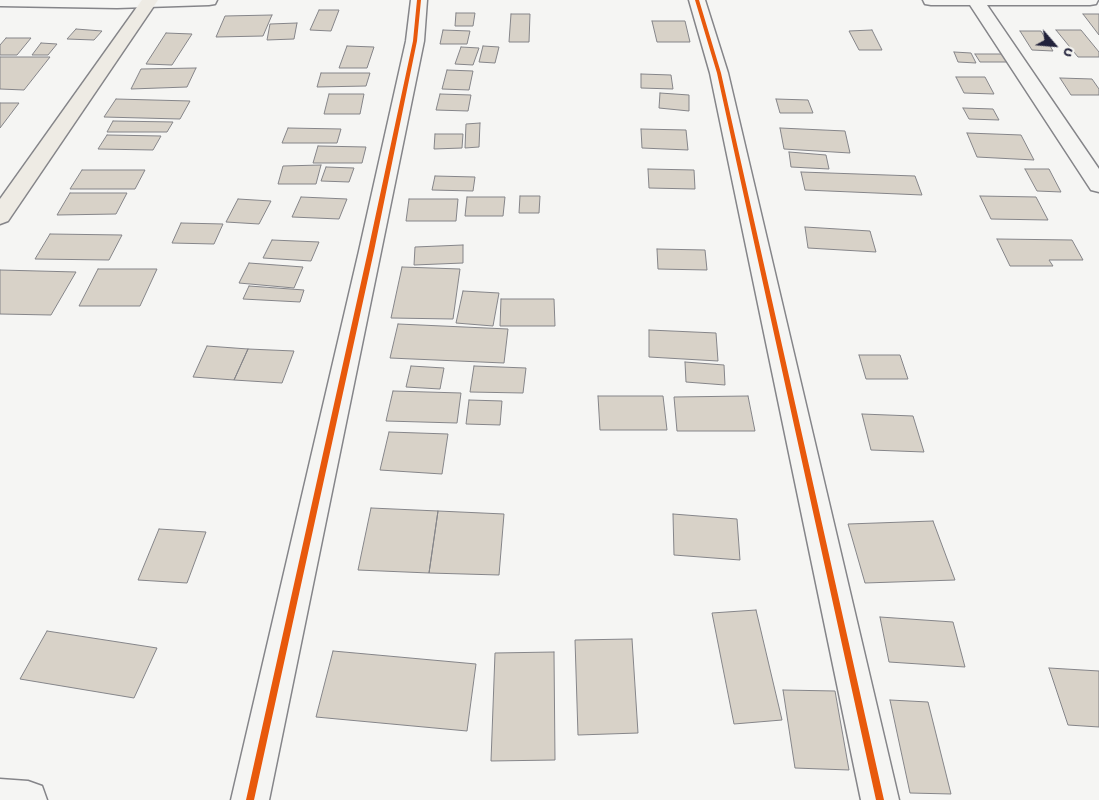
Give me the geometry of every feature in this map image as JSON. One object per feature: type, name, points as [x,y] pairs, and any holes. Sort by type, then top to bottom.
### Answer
[{"type":"highway","points":[[0,216],[149,1]]},
{"type":"street","points":[[0,1],[209,0]]},
{"type":"street","points":[[250,800],[391,155],[415,41],[419,0]]},
{"type":"street","points":[[697,0],[719,73],[880,800]]},
{"type":"street","points":[[931,0],[1090,0]]},
{"type":"street","points":[[976,1],[1099,185]]},
{"type":"street","points":[[0,798],[28,800]]},
{"type":"building","points":[[319,10],[339,10],[331,31],[310,30]]},
{"type":"building","points":[[456,13],[475,13],[473,26],[455,26]]},
{"type":"building","points":[[511,14],[530,14],[529,42],[509,42]]},
{"type":"building","points":[[1083,14],[1099,14],[1099,35]]},
{"type":"building","points":[[272,15],[263,36],[216,37],[225,16]]},
{"type":"building","points":[[652,21],[685,21],[690,42],[657,42]]},
{"type":"building","points":[[297,23],[294,39],[267,40],[270,24]]},
{"type":"building","points":[[76,29],[102,31],[94,40],[67,39]]},
{"type":"building","points":[[443,30],[470,31],[467,44],[440,44]]},
{"type":"building","points":[[872,30],[882,50],[859,50],[849,31]]},
{"type":"building","points":[[1056,30],[1081,30],[1099,52],[1099,57],[1078,57]]},
{"type":"building","points":[[1020,31],[1041,31],[1053,51],[1032,50]]},
{"type":"building","points":[[166,33],[192,34],[172,65],[146,64]]},
{"type":"building","points":[[6,38],[31,38],[17,55],[0,55],[0,45]]},
{"type":"building","points":[[41,43],[57,44],[48,55],[32,55]]},
{"type":"building","points":[[347,46],[374,47],[367,68],[339,68]]},
{"type":"building","points":[[483,46],[499,47],[495,63],[479,62]]},
{"type":"building","points":[[461,47],[479,48],[473,65],[455,64]]},
{"type":"building","points":[[954,52],[971,53],[976,63],[958,62]]},
{"type":"building","points":[[975,54],[1002,54],[1007,62],[980,62]]},
{"type":"building","points":[[0,57],[50,57],[24,90],[0,89]]},
{"type":"building","points":[[196,68],[187,87],[131,89],[141,69]]},
{"type":"building","points":[[447,70],[473,71],[469,90],[442,89]]},
{"type":"building","points":[[321,73],[370,73],[366,86],[317,87]]},
{"type":"building","points":[[641,74],[671,75],[673,89],[641,88]]},
{"type":"building","points":[[956,77],[985,77],[994,94],[964,93]]},
{"type":"building","points":[[1060,78],[1092,79],[1099,89],[1099,95],[1071,95]]},
{"type":"building","points":[[660,93],[689,95],[689,111],[659,108]]},
{"type":"building","points":[[329,94],[364,94],[360,114],[324,114]]},
{"type":"building","points":[[440,94],[471,95],[468,111],[436,110]]},
{"type":"building","points":[[116,99],[190,101],[180,119],[104,117]]},
{"type":"building","points":[[776,99],[808,100],[813,113],[780,113]]},
{"type":"building","points":[[0,103],[19,103],[0,128]]},
{"type":"building","points":[[963,108],[993,109],[999,120],[969,119]]},
{"type":"building","points":[[113,121],[173,122],[167,132],[107,132]]},
{"type":"building","points":[[480,123],[479,147],[465,148],[466,124]]},
{"type":"building","points":[[288,128],[341,129],[337,143],[282,143]]},
{"type":"building","points":[[780,128],[845,131],[850,153],[784,149]]},
{"type":"building","points":[[641,129],[686,130],[688,150],[642,148]]},
{"type":"building","points":[[967,133],[1021,135],[1034,160],[977,157]]},
{"type":"building","points":[[435,134],[463,134],[462,148],[434,149]]},
{"type":"building","points":[[107,135],[161,136],[153,150],[98,149]]},
{"type":"building","points":[[318,146],[366,147],[362,163],[313,163]]},
{"type":"building","points":[[789,152],[826,155],[829,169],[791,167]]},
{"type":"building","points":[[321,165],[316,184],[278,184],[283,166]]},
{"type":"building","points":[[326,167],[354,168],[349,182],[321,181]]},
{"type":"building","points":[[648,169],[694,170],[695,189],[649,188]]},
{"type":"building","points":[[1025,169],[1049,169],[1061,192],[1037,191]]},
{"type":"building","points":[[82,170],[145,170],[135,189],[70,189]]},
{"type":"building","points":[[801,172],[915,176],[922,195],[805,190]]},
{"type":"building","points":[[435,176],[475,177],[473,191],[432,190]]},
{"type":"building","points":[[70,193],[127,193],[116,214],[57,215]]},
{"type":"building","points":[[520,196],[540,196],[539,213],[519,213]]},
{"type":"building","points":[[980,196],[1036,197],[1048,220],[991,219]]},
{"type":"building","points":[[301,197],[347,199],[339,219],[292,217]]},
{"type":"building","points":[[467,197],[505,197],[503,216],[465,216]]},
{"type":"building","points":[[238,199],[271,201],[259,224],[226,222]]},
{"type":"building","points":[[409,199],[458,199],[456,221],[406,221]]},
{"type":"building","points":[[181,223],[223,224],[214,244],[172,243]]},
{"type":"building","points":[[805,227],[870,231],[876,252],[808,248]]},
{"type":"building","points":[[50,234],[122,235],[109,260],[35,259]]},
{"type":"building","points":[[997,239],[1072,240],[1083,260],[1049,260],[1053,266],[1010,266]]},
{"type":"building","points":[[272,240],[319,242],[311,261],[263,258]]},
{"type":"building","points":[[463,245],[463,263],[414,265],[415,247]]},
{"type":"building","points":[[657,249],[705,250],[707,270],[658,269]]},
{"type":"building","points":[[249,263],[303,267],[294,288],[239,283]]},
{"type":"building","points":[[402,267],[460,269],[453,319],[391,318]]},
{"type":"building","points":[[98,269],[157,269],[140,306],[79,306]]},
{"type":"building","points":[[0,270],[76,272],[51,315],[0,314]]},
{"type":"building","points":[[249,286],[304,290],[300,302],[243,299]]},
{"type":"building","points":[[463,291],[499,293],[493,326],[456,323]]},
{"type":"building","points":[[501,299],[554,299],[555,326],[500,326]]},
{"type":"building","points":[[398,324],[508,329],[504,363],[390,358]]},
{"type":"building","points":[[649,330],[716,333],[718,361],[649,357]]},
{"type":"building","points":[[207,346],[248,349],[234,380],[193,377]]},
{"type":"building","points":[[248,349],[294,351],[282,383],[234,380]]},
{"type":"building","points":[[859,355],[900,355],[908,379],[866,379]]},
{"type":"building","points":[[685,362],[724,365],[725,385],[686,382]]},
{"type":"building","points":[[411,366],[444,368],[440,389],[406,387]]},
{"type":"building","points":[[474,366],[526,368],[523,393],[470,392]]},
{"type":"building","points":[[393,391],[461,393],[457,423],[386,421]]},
{"type":"building","points":[[598,396],[663,396],[667,430],[600,430]]},
{"type":"building","points":[[748,396],[755,431],[677,431],[674,397]]},
{"type":"building","points":[[469,400],[502,401],[500,425],[466,424]]},
{"type":"building","points":[[862,414],[913,416],[924,452],[871,450]]},
{"type":"building","points":[[389,432],[448,434],[442,474],[380,470]]},
{"type":"building","points":[[371,508],[438,511],[429,573],[358,570]]},
{"type":"building","points":[[438,511],[504,514],[499,575],[429,573]]},
{"type":"building","points":[[673,514],[737,519],[740,560],[674,555]]},
{"type":"building","points":[[933,521],[955,580],[865,583],[848,524]]},
{"type":"building","points":[[159,529],[206,532],[187,583],[138,580]]},
{"type":"building","points":[[756,610],[782,720],[734,724],[712,613]]},
{"type":"building","points":[[880,617],[953,622],[965,667],[889,662]]},
{"type":"building","points":[[47,631],[157,648],[134,698],[20,679]]},
{"type":"building","points":[[632,639],[638,733],[578,735],[575,640]]},
{"type":"building","points":[[333,651],[476,664],[467,731],[316,717]]},
{"type":"building","points":[[554,652],[555,760],[491,761],[495,653]]},
{"type":"building","points":[[1049,668],[1099,671],[1099,727],[1068,725]]},
{"type":"building","points":[[783,690],[835,691],[849,770],[795,768]]},
{"type":"building","points":[[890,700],[928,702],[951,794],[910,793]]},
{"type":"cycle path","points":[[250,800],[371,251],[415,41],[419,0]]},
{"type":"cycle path","points":[[697,0],[719,73],[880,800]]}]
